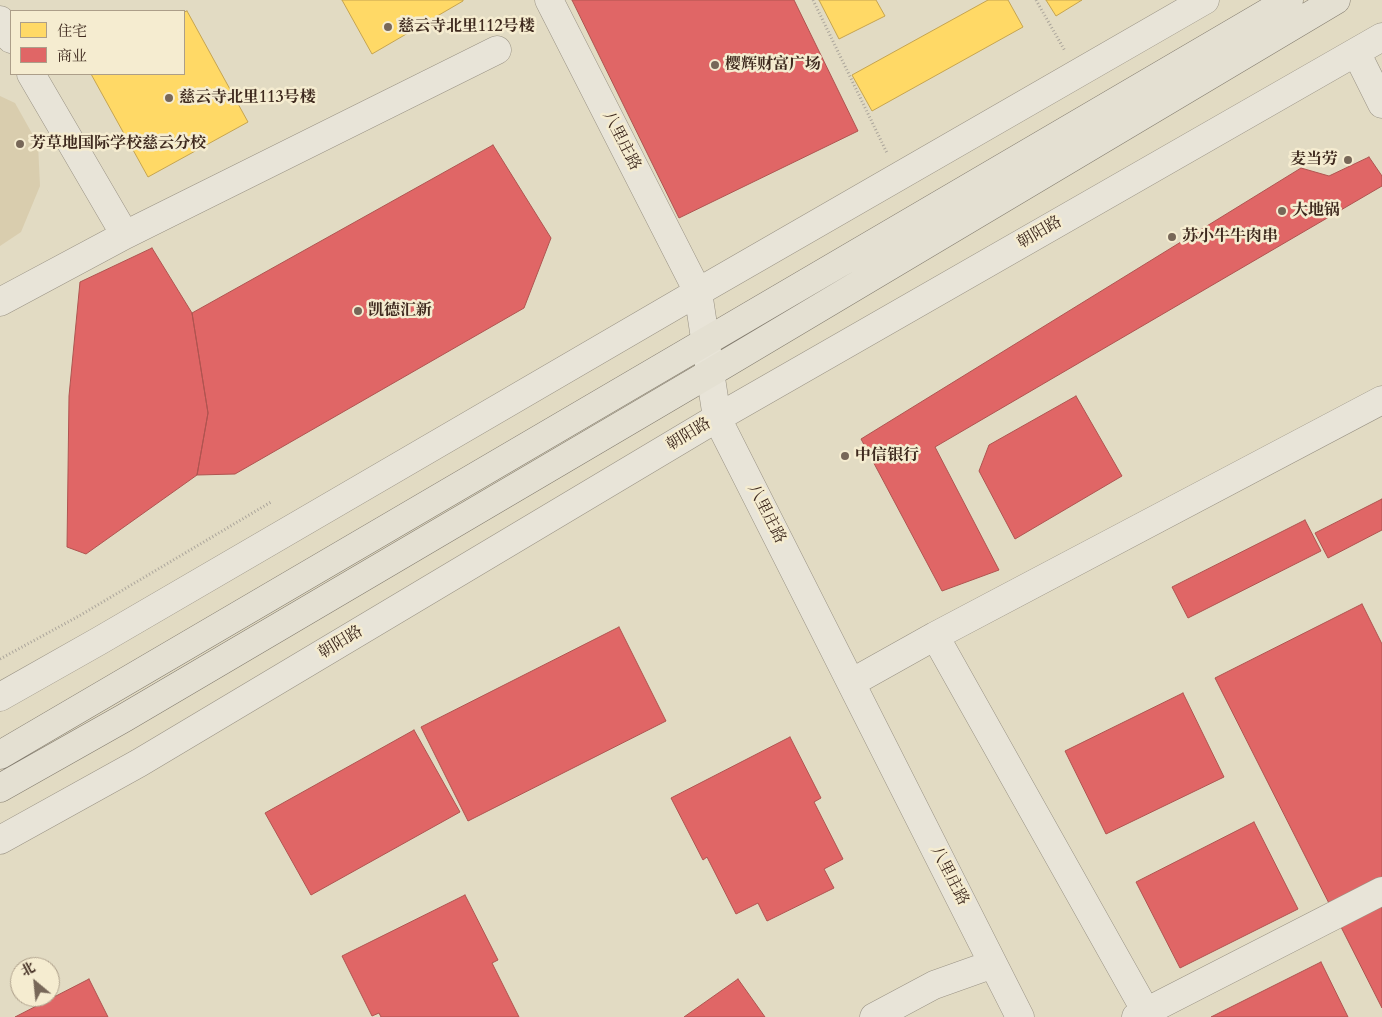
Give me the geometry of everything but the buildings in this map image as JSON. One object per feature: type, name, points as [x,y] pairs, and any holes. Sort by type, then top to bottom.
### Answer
[{"type":"highway","points":[[0,755],[1289,0]]},
{"type":"highway","points":[[0,788],[124,718],[710,373],[1336,0]]},
{"type":"street","name":"八里庄路","points":[[549,0],[698,292],[717,418],[1020,1017]]},
{"type":"street","points":[[0,697],[1205,0]]},
{"type":"street","points":[[0,20],[10,37]]},
{"type":"street","points":[[1373,48],[1382,104]]},
{"type":"street","name":"朝阳路","points":[[0,840],[139,763],[717,418],[1373,48]]},
{"type":"street","points":[[0,302],[125,235],[498,50]]},
{"type":"street","points":[[33,75],[125,235]]},
{"type":"street","points":[[851,683],[935,636],[1382,400]]},
{"type":"street","points":[[935,636],[1144,1015],[1382,892]]},
{"type":"street","points":[[874,1017],[934,985],[993,964]]},
{"type":"path","points":[[813,0],[898,177]]},
{"type":"path","points":[[1036,0],[1078,73]]},
{"type":"path","points":[[0,659],[79,616],[271,502]]},
{"type":"shaded area","points":[[0,96],[15,103],[38,144],[40,186],[21,232],[0,246]]},
{"type":"place","name":"慈云寺北里112号楼","points":[[388,27]]},
{"type":"place","name":"樱辉财富广场","points":[[715,65]]},
{"type":"place","name":"慈云寺北里113号楼","points":[[169,98]]},
{"type":"place","name":"芳草地国际学校慈云分校","points":[[20,144]]},
{"type":"place","name":"麦当劳","points":[[1348,160]]},
{"type":"place","name":"大地锅","points":[[1282,211]]},
{"type":"place","name":"苏小牛牛肉串","points":[[1172,237]]},
{"type":"place","name":"凯德汇新","points":[[358,311]]},
{"type":"place","name":"中信银行","points":[[845,456]]}]
